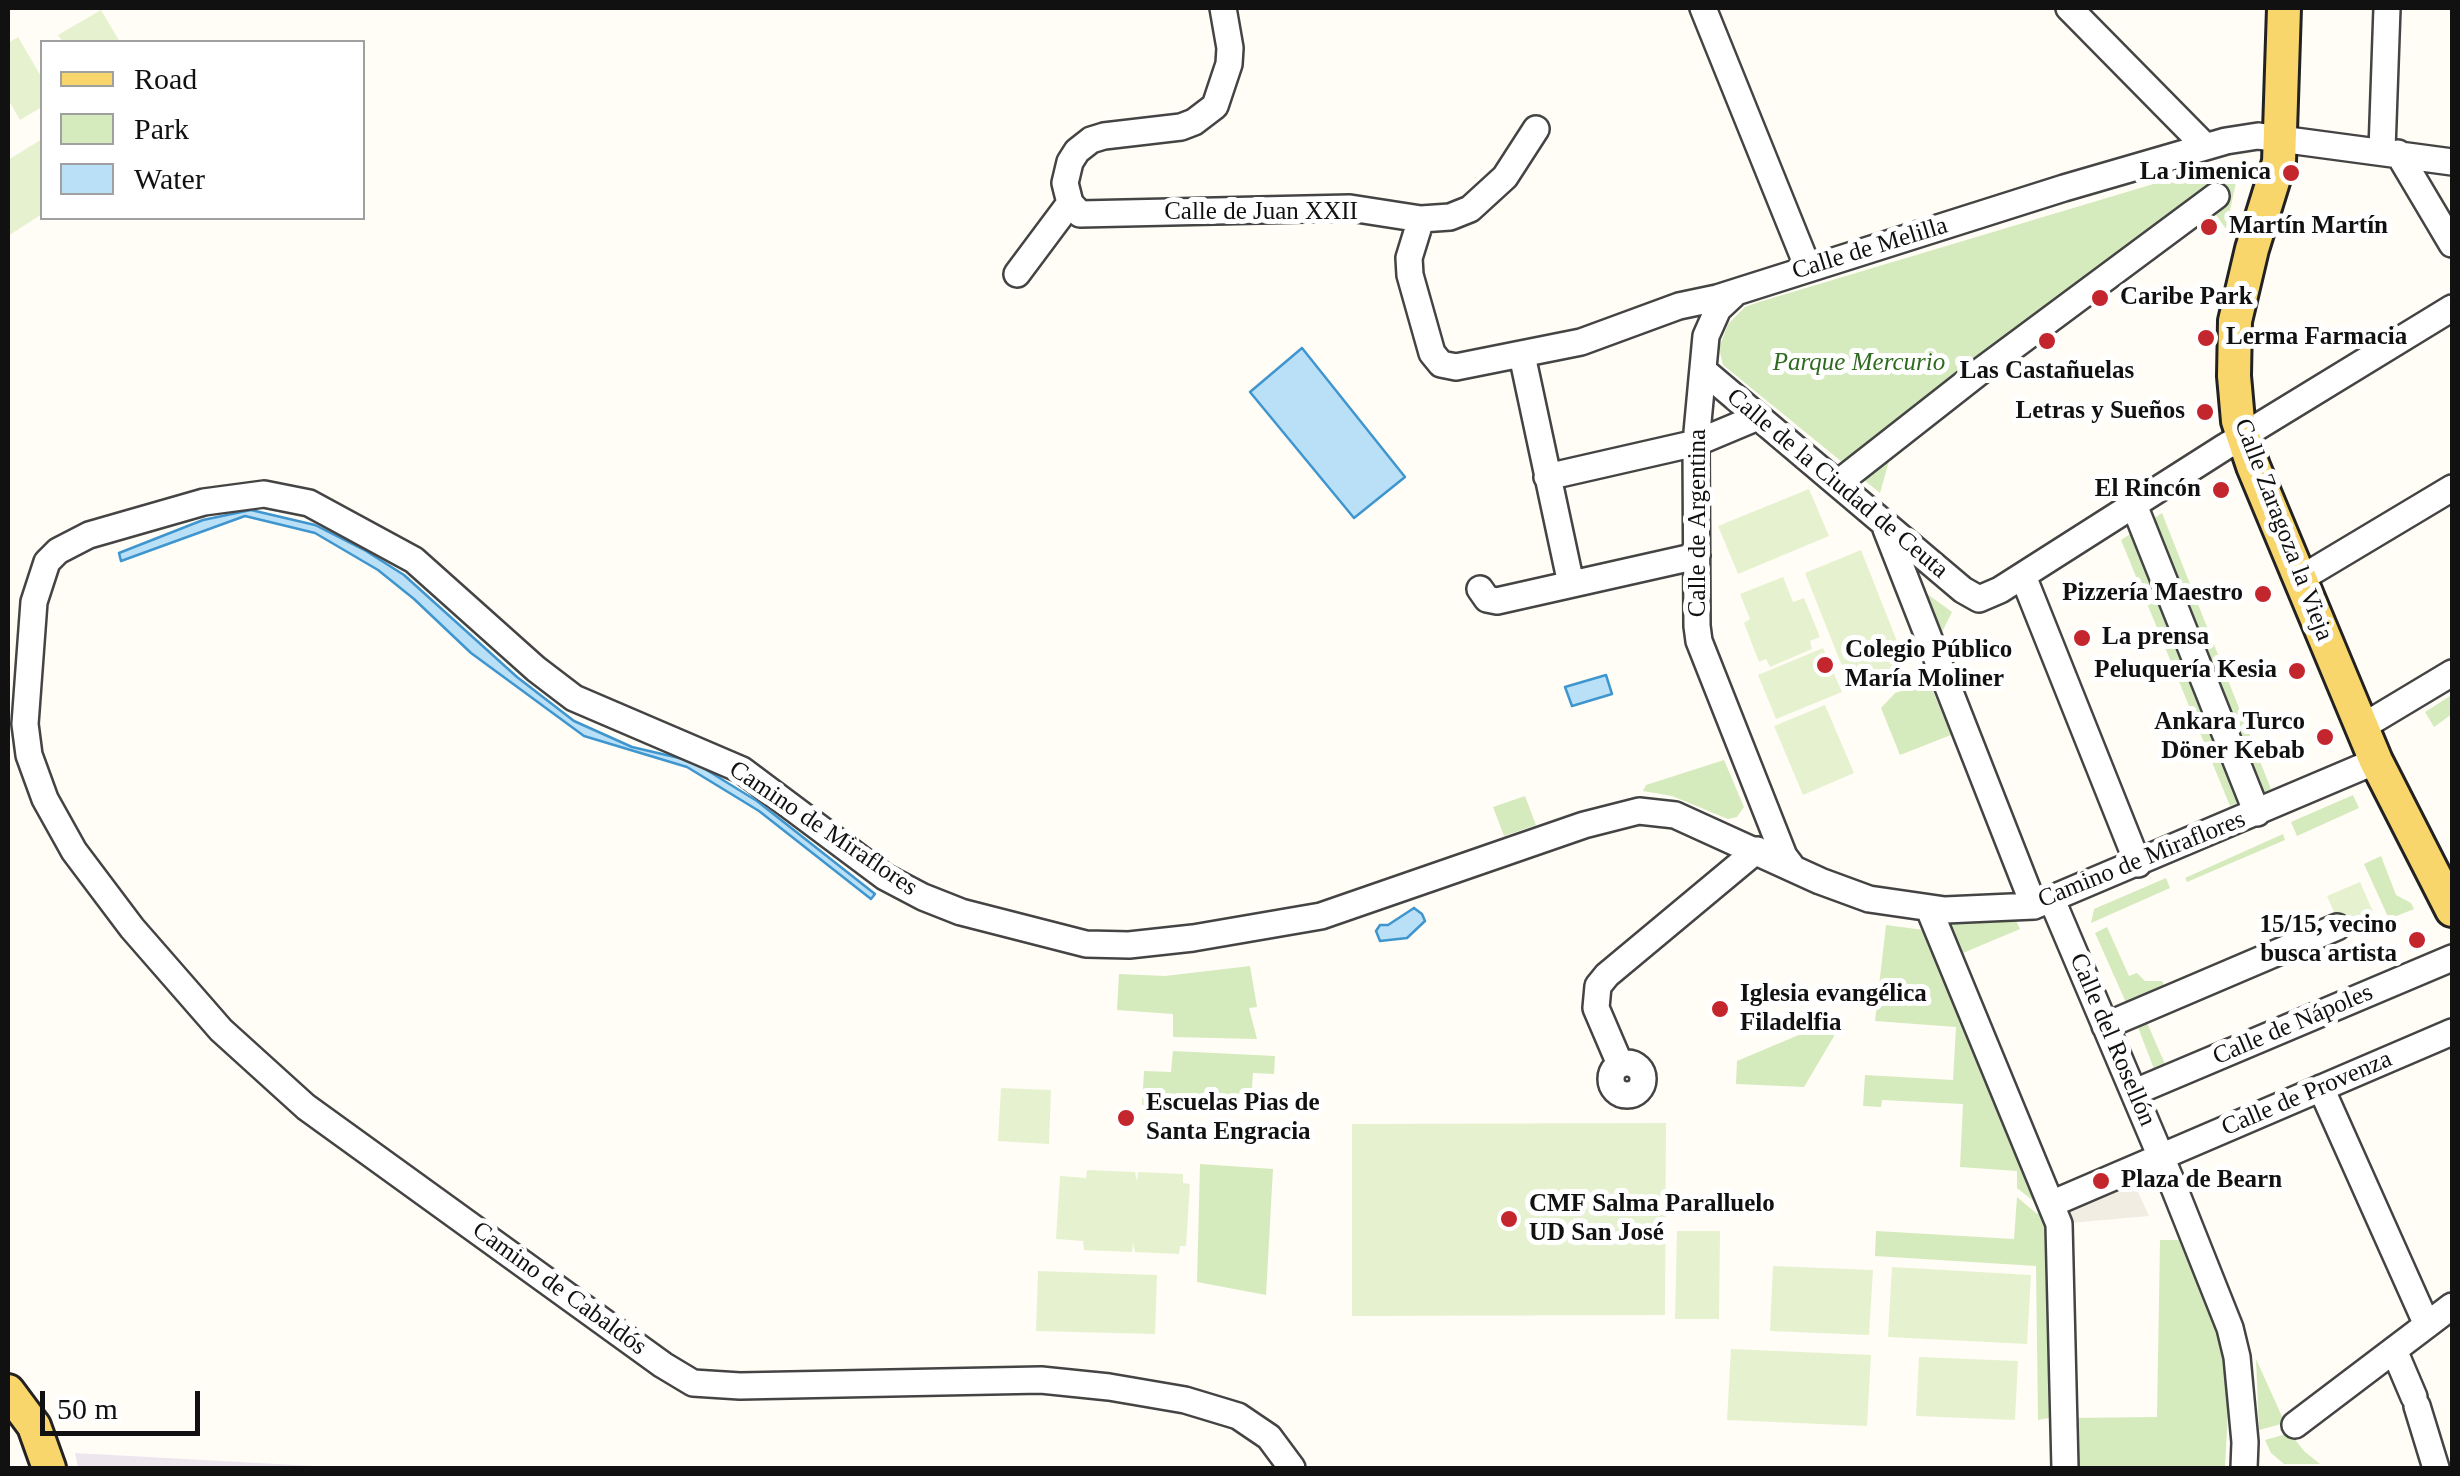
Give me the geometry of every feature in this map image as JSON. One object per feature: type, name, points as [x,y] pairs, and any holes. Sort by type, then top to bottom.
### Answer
[{"type":"main road","name":"Calle Zaragoza la Vieja","points":[[2284,8],[2279,162],[2252,249],[2236,321],[2235,401],[2242,436],[2376,762],[2452,910]]},
{"type":"main road","points":[[8,1391],[34,1426],[49,1468]]},
{"type":"street","points":[[1017,274],[1070,203],[1067,172],[1078,151],[1092,140],[1194,122],[1215,106],[1229,64],[1223,8]]},
{"type":"street","points":[[1703,8],[1808,268]]},
{"type":"street","points":[[2069,8],[2206,146]]},
{"type":"street","points":[[2387,8],[2390,152],[2452,244]]},
{"type":"street","name":"Calle de Juan XXII","points":[[1070,203],[1080,214],[1093,215],[1350,208],[1421,220],[1450,217],[1480,202],[1519,159],[1536,129]]},
{"type":"street","name":"Calle de Melilla","points":[[1421,220],[1408,267],[1428,345],[1436,360],[1456,367],[1582,342],[1679,306],[1737,292],[2206,146],[2258,136],[2452,162]]},
{"type":"street","points":[[1838,483],[2216,196]]},
{"type":"street","name":"Calle de Argentina","points":[[1737,292],[1718,309],[1708,326],[1696,443],[1700,641],[1784,856],[1793,868]]},
{"type":"street","points":[[2138,864],[2023,576],[2452,308]]},
{"type":"street","points":[[1522,355],[1571,584]]},
{"type":"street","name":"Calle de la Ciudad de Ceuta","points":[[1704,371],[1971,596],[1989,596],[2023,576]]},
{"type":"street","points":[[1547,477],[1696,443],[1758,417]]},
{"type":"street","points":[[2300,579],[2452,488]]},
{"type":"street","name":"Camino de Miraflores","points":[[16,731],[34,602],[42,571],[52,556],[76,540],[108,528],[204,502],[264,494],[309,503],[396,547],[455,594],[558,688],[600,711],[742,770],[778,793],[886,877],[961,912],[1086,944],[1130,944],[1306,919],[1348,908],[1584,825],[1639,811],[1674,815],[1855,895],[1929,909],[1972,911],[2043,903],[2376,762]]},
{"type":"street","points":[[2134,505],[2257,813]]},
{"type":"street","name":"Calle del Rosellón","points":[[1884,522],[2043,903],[2134,1092],[2234,1340],[2244,1428],[2244,1468]]},
{"type":"street","points":[[1480,588],[1488,599],[1497,601],[1698,556]]},
{"type":"street","points":[[2362,727],[2452,672]]},
{"type":"street","name":"Camino de Cabaldós","points":[[16,731],[74,851],[132,928],[220,1030],[306,1107],[680,1377],[708,1386],[1041,1380],[1121,1388],[1185,1400],[1238,1416],[1269,1436],[1292,1468]]},
{"type":"street","points":[[1731,838],[1756,828],[1768,810]]},
{"type":"street","points":[[1620,1064],[1596,1008],[1598,986],[1757,850]]},
{"type":"street","points":[[1929,909],[2058,1224],[2065,1468]]},
{"type":"street","points":[[2105,1026],[2337,926]]},
{"type":"street","name":"Calle de Nápoles","points":[[2134,1092],[2452,958]]},
{"type":"street","name":"Calle de Provenza","points":[[2051,1204],[2452,1032]]},
{"type":"street","points":[[2321,1088],[2427,1325]]},
{"type":"street","points":[[2295,1425],[2452,1306]]},
{"type":"street","points":[[2394,1350],[2416,1401],[2436,1468]]},
{"type":"shaded area","name":"Plaza de Bearn","points":[[2122,1157],[2149,1216],[2059,1224],[2046,1191]]},
{"type":"shaded area","points":[[75,1453],[332,1467],[415,1468],[78,1468]]},
{"type":"green space","points":[[101,10],[119,40],[62,40],[58,35]]},
{"type":"green space","points":[[18,37],[40,75],[40,108],[20,120],[8,99],[8,43]]},
{"type":"green space","points":[[40,140],[40,215],[8,236],[8,160]]},
{"type":"green space","name":"Parque Mercurio","points":[[2217,165],[2237,178],[2226,229],[2211,208],[1893,447],[1880,493],[1723,365],[1719,348],[1728,324],[1745,307]]},
{"type":"green space","points":[[1809,489],[1829,536],[1738,574],[1718,526]]},
{"type":"green space","points":[[2162,513],[2271,789],[2230,806],[2121,540]]},
{"type":"green space","points":[[1861,550],[1906,664],[1850,686],[1805,573]]},
{"type":"green space","points":[[1783,577],[1793,602],[1804,598],[1820,637],[1810,641],[1812,649],[1770,667],[1766,659],[1759,662],[1744,623],[1750,619],[1740,594]]},
{"type":"green space","points":[[1919,588],[1952,612],[1942,632],[1937,634]]},
{"type":"green space","points":[[1823,648],[1842,692],[1776,719],[1758,675]]},
{"type":"green space","points":[[1929,682],[1951,735],[1900,755],[1881,708],[1895,693]]},
{"type":"green space","points":[[2450,696],[2452,714],[2434,727],[2425,712]]},
{"type":"green space","points":[[1825,705],[1854,773],[1803,795],[1774,726]]},
{"type":"green space","points":[[1724,760],[1744,807],[1737,817],[1728,819],[1672,796],[1643,791],[1646,785]]},
{"type":"green space","points":[[2353,795],[2359,808],[2297,836],[2291,822]]},
{"type":"green space","points":[[1525,796],[1536,825],[1504,836],[1493,807]]},
{"type":"green space","points":[[2283,834],[2285,840],[2187,882],[2185,878]]},
{"type":"green space","points":[[2381,856],[2396,895],[2414,909],[2389,919],[2364,864]]},
{"type":"green space","points":[[2166,878],[2170,888],[2091,923],[2094,909]]},
{"type":"green space","points":[[2360,882],[2374,914],[2341,928],[2327,896]]},
{"type":"green space","points":[[2016,921],[2020,929],[1963,953],[1950,922]]},
{"type":"green space","points":[[1886,925],[1924,930],[2036,1203],[2017,1188],[2017,1171],[1960,1167],[1963,1104],[1882,1100],[1881,1107],[1863,1106],[1865,1075],[1953,1080],[1956,1027],[1875,1021]]},
{"type":"green space","points":[[2107,927],[2129,976],[2137,973],[2145,981],[2162,981],[2167,991],[2128,1007],[2095,933]]},
{"type":"green space","points":[[1250,966],[1257,1007],[1249,1008],[1257,1039],[1173,1037],[1173,1014],[1117,1010],[1119,974],[1165,976]]},
{"type":"green space","points":[[2145,1018],[2165,1064],[2154,1069],[2136,1022]]},
{"type":"green space","points":[[1832,1021],[1843,1021],[1804,1087],[1736,1084],[1737,1061]]},
{"type":"green space","points":[[1173,1051],[1275,1056],[1274,1074],[1253,1073],[1251,1101],[1191,1098],[1190,1105],[1142,1105],[1144,1071],[1171,1072]]},
{"type":"green space","points":[[1001,1088],[1051,1090],[1049,1144],[998,1141]]},
{"type":"green space","name":"CMF Salma Paralluelo UD San José","points":[[1666,1123],[1665,1315],[1352,1316],[1352,1124]]},
{"type":"green space","points":[[1200,1164],[1273,1169],[1266,1295],[1197,1282]]},
{"type":"green space","points":[[1087,1170],[1135,1172],[1137,1181],[1138,1172],[1183,1174],[1183,1183],[1190,1184],[1186,1246],[1180,1246],[1179,1254],[1135,1252],[1133,1243],[1132,1252],[1084,1250],[1083,1241],[1056,1239],[1060,1176],[1086,1178]]},
{"type":"green space","points":[[2017,1197],[2048,1222],[2049,1418],[2038,1420],[2036,1266],[1875,1256],[1876,1231],[2014,1239]]},
{"type":"green space","points":[[1677,1231],[1720,1231],[1719,1319],[1675,1319]]},
{"type":"green space","points":[[2160,1240],[2182,1240],[2221,1335],[2228,1410],[2225,1468],[2070,1468],[2069,1418],[2157,1417]]},
{"type":"green space","points":[[1773,1266],[1873,1270],[1869,1335],[1770,1331]]},
{"type":"green space","points":[[1892,1267],[2031,1275],[2027,1344],[1888,1337]]},
{"type":"green space","points":[[1038,1271],[1157,1275],[1155,1334],[1036,1331]]},
{"type":"green space","points":[[1731,1349],[1871,1355],[1867,1426],[1727,1420]]},
{"type":"green space","points":[[1919,1357],[2018,1361],[2015,1420],[1916,1416]]},
{"type":"green space","points":[[2256,1359],[2285,1423],[2259,1430]]},
{"type":"green space","points":[[2290,1433],[2320,1464],[2284,1464],[2271,1453],[2265,1440]]},
{"type":"water","points":[[1302,348],[1405,477],[1354,518],[1250,392]]},
{"type":"water","points":[[251,510],[315,525],[366,551],[404,575],[517,677],[574,721],[632,747],[692,761],[757,801],[875,894],[871,899],[759,811],[687,767],[584,736],[471,653],[378,570],[315,533],[245,516],[121,561],[119,553],[203,520]]},
{"type":"water","points":[[1606,675],[1612,694],[1572,706],[1565,687]]},
{"type":"water","points":[[1414,908],[1425,921],[1407,938],[1380,941],[1376,931],[1380,925],[1388,925]]},
{"type":"place","name":"La Jimenica","points":[[2291,173]]},
{"type":"place","name":"Martín Martín","points":[[2209,227]]},
{"type":"place","name":"Caribe Park","points":[[2100,298]]},
{"type":"place","name":"Lerma Farmacia","points":[[2206,338]]},
{"type":"place","name":"Las Castañuelas","points":[[2047,341]]},
{"type":"place","name":"Letras y Sueños","points":[[2205,412]]},
{"type":"place","name":"El Rincón","points":[[2221,490]]},
{"type":"place","name":"Pizzería Maestro","points":[[2263,594]]},
{"type":"place","name":"La prensa","points":[[2082,638]]},
{"type":"place","name":"Colegio Público María Moliner","points":[[1825,665]]},
{"type":"place","name":"Peluquería Kesia","points":[[2297,671]]},
{"type":"place","name":"Ankara Turco Döner Kebab","points":[[2325,737]]},
{"type":"place","name":"15/15, vecino busca artista","points":[[2417,940]]},
{"type":"place","name":"Iglesia evangélica Filadelfia","points":[[1720,1009]]},
{"type":"place","name":"Escuelas Pias de Santa Engracia","points":[[1126,1118]]},
{"type":"place","name":"Plaza de Bearn","points":[[2101,1181]]},
{"type":"place","name":"CMF Salma Paralluelo UD San José","points":[[1509,1219]]}]
